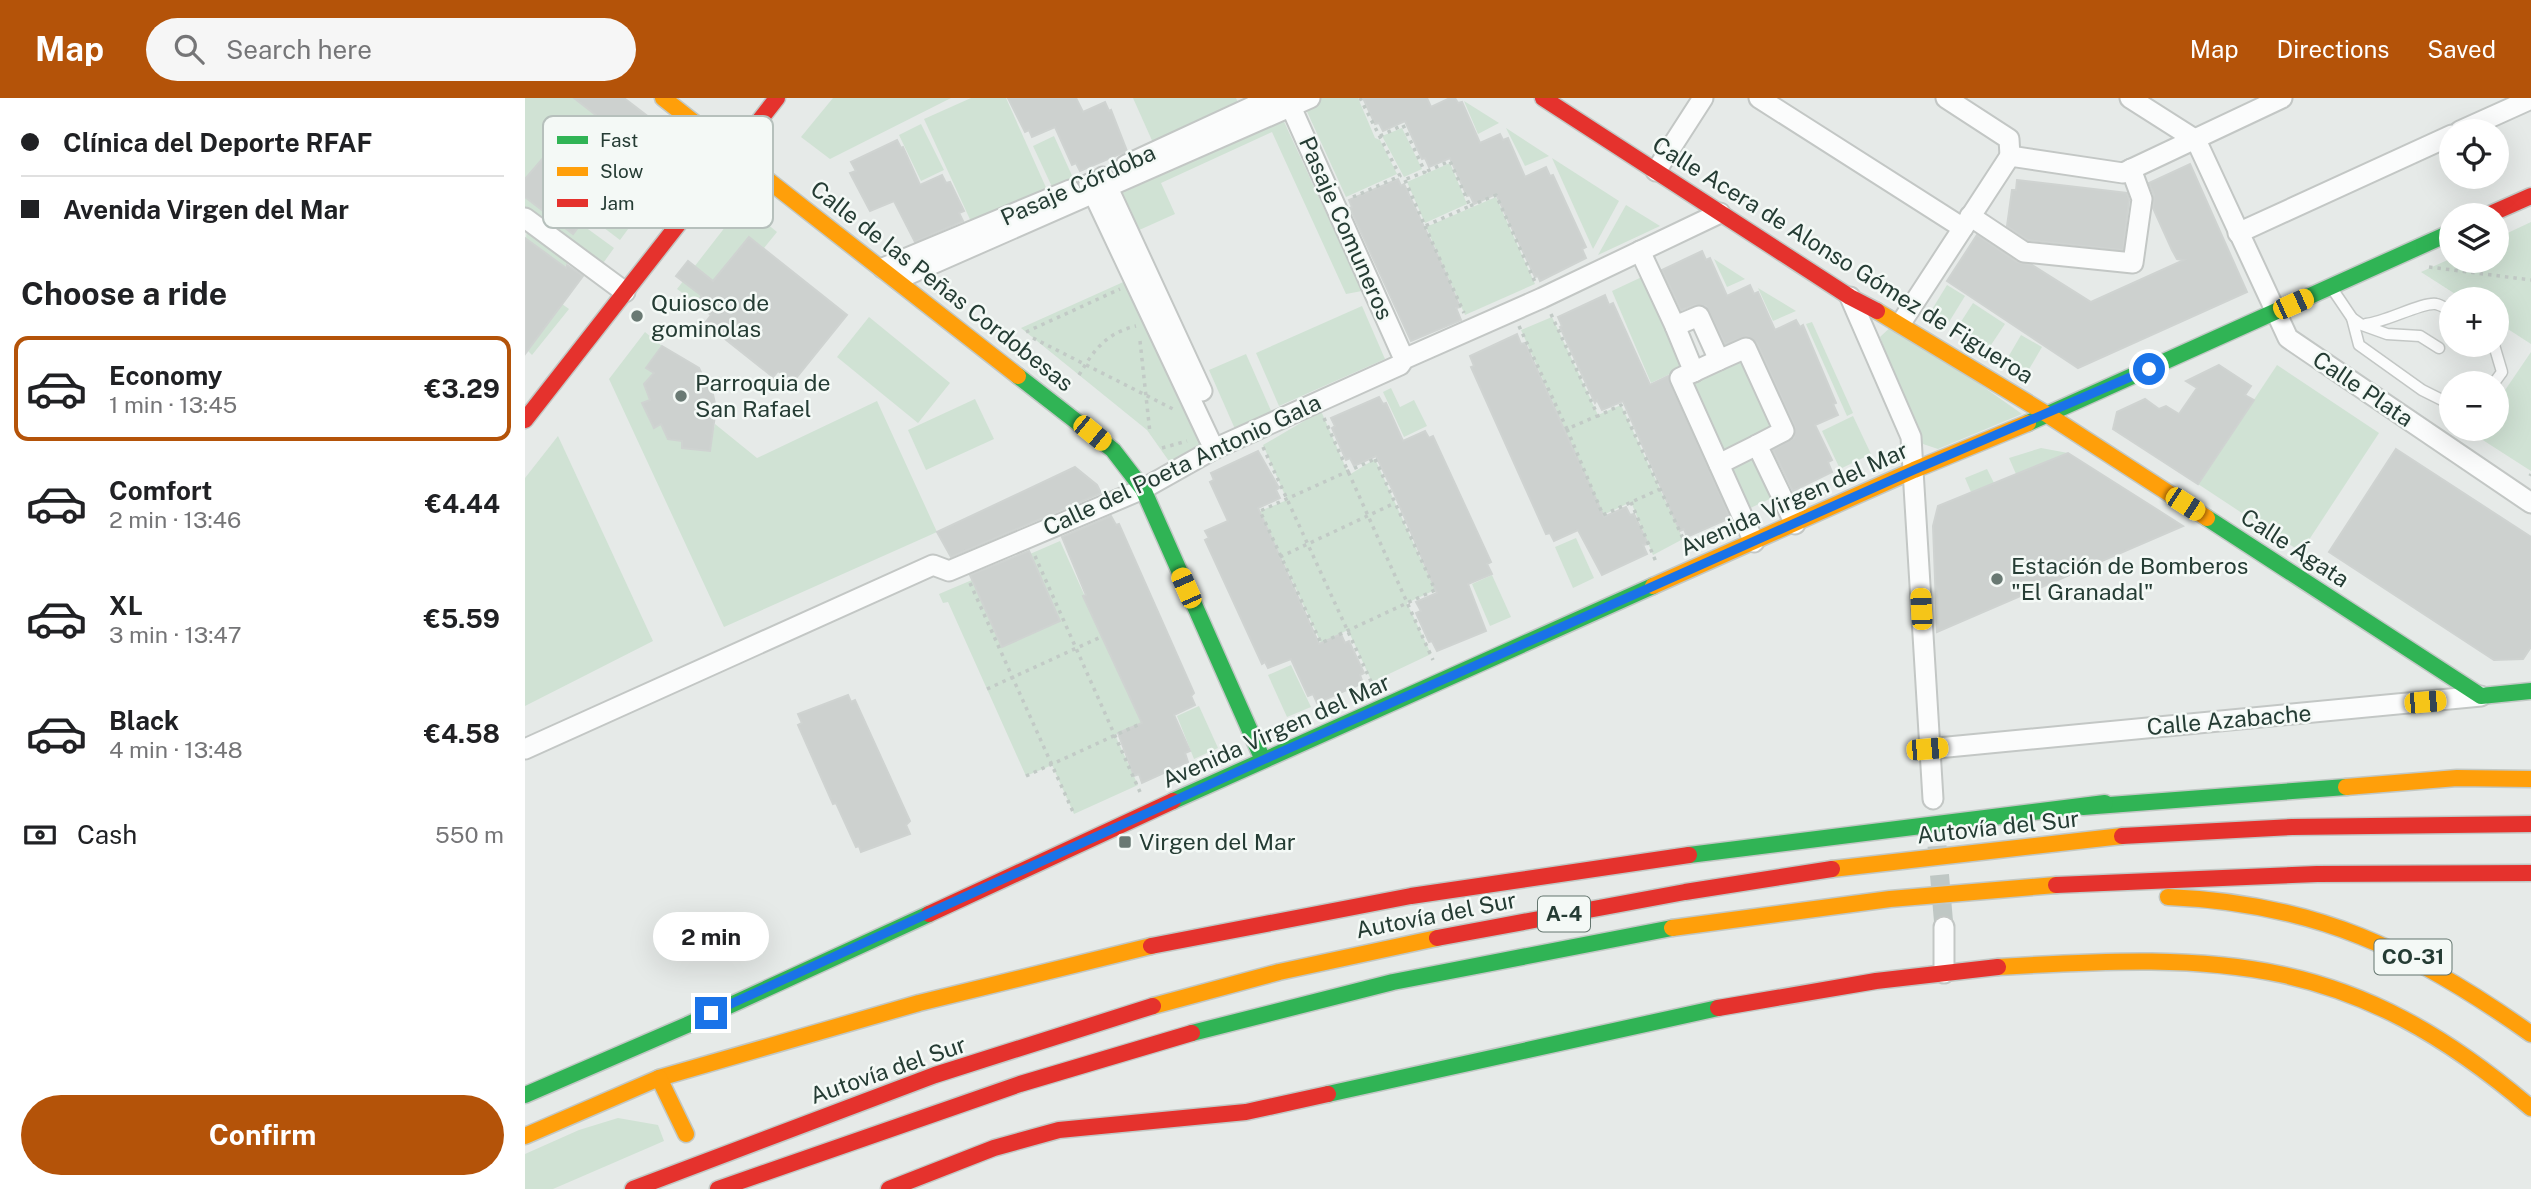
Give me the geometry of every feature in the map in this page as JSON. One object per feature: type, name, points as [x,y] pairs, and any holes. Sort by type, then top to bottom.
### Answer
[{"type":"main road","name":"Calle de las Peñas Cordobesas","points":[[663,98],[687,116]]},
{"type":"main road","points":[[762,116],[777,98]]},
{"type":"main road","name":"Calle Acera de Alonso Gómez de Figueroa","points":[[1543,98],[1850,297],[1901,323],[2049,415]]},
{"type":"main road","name":"Calle de las Peñas Cordobesas","points":[[773,181],[1113,450],[1143,489],[1263,760]]},
{"type":"main road","points":[[2509,206],[2531,196]]},
{"type":"main road","points":[[525,420],[674,228]]},
{"type":"main road","name":"Avenida Virgen del Mar","points":[[525,1095],[687,1025],[1263,760],[1914,470],[2049,415],[2439,238]]},
{"type":"main road","name":"Calle Ágata","points":[[2049,415],[2481,696]]},
{"type":"main road","name":"Calle Azabache","points":[[2481,696],[2531,691]]},
{"type":"main road","points":[[525,1136],[659,1078],[1019,976],[1183,938],[1321,912],[1566,874],[2105,803],[2531,772]]},
{"type":"main road","points":[[2457,778],[2531,779]]},
{"type":"main road","points":[[1699,871],[2105,803]]},
{"type":"main road","name":"Autovía del Sur","points":[[633,1189],[733,1148],[1045,1039],[1243,981],[1344,956],[1716,885],[1859,864],[2152,834],[2531,824]]},
{"type":"main road","name":"A-4","points":[[718,1189],[1055,1071],[1179,1034],[1350,992],[1677,927],[1860,903],[2054,885],[2250,874],[2531,873]]},
{"type":"main road","name":"CO-31","points":[[2054,885],[2102,898],[2183,897],[2281,908],[2371,937],[2425,962],[2485,999],[2531,1034]]},
{"type":"main road","points":[[1344,956],[1538,902]]},
{"type":"main road","points":[[889,1189],[994,1149],[1061,1130],[1266,1109],[1441,1066],[1772,998],[1944,972],[2031,964],[2166,959],[2232,964],[2296,975],[2416,1024],[2489,1072],[2531,1108]]},
{"type":"main road","points":[[659,1078],[686,1134]]},
{"type":"street","name":"Pasaje Córdoba","points":[[1098,185],[1271,98]]},
{"type":"street","points":[[891,273],[1289,102],[1310,98]]},
{"type":"street","points":[[1656,171],[1703,98]]},
{"type":"street","points":[[1759,98],[1967,222],[2024,252],[2133,263],[2142,199],[2131,169]]},
{"type":"street","points":[[1901,323],[2010,156],[2009,139],[1946,98]]},
{"type":"street","points":[[2130,98],[2196,140]]},
{"type":"street","points":[[2010,156],[2123,173],[2282,98]]},
{"type":"street","points":[[2487,119],[2531,99]]},
{"type":"street","name":"Pasaje Comuneros","points":[[1289,102],[1404,359]]},
{"type":"street","name":"Calle Plata","points":[[2196,140],[2274,313],[2288,338],[2531,503]]},
{"type":"street","points":[[2238,233],[2439,141]]},
{"type":"street","points":[[1098,185],[1213,443]]},
{"type":"street","name":"Calle del Poeta Antonio Gala","points":[[525,749],[933,565],[949,571],[1143,489],[1213,443],[1255,429],[1400,365],[1404,359],[1513,312],[1720,213]]},
{"type":"street","points":[[525,218],[625,292]]},
{"type":"street","points":[[1640,251],[1694,372]]},
{"type":"street","points":[[1850,297],[1911,437],[1927,749],[1933,800]]},
{"type":"street","points":[[1675,326],[1699,316],[1719,360]]},
{"type":"street","points":[[1719,464],[1784,431],[1746,348],[1680,378],[1754,542]]},
{"type":"street","points":[[1758,445],[1794,524]]},
{"type":"street","name":"Calle Azabache","points":[[1927,749],[2481,696]]},
{"type":"street","points":[[1944,927],[1944,972]]},
{"type":"lane","points":[[2331,287],[2352,318],[2359,345],[2422,390],[2439,398]]},
{"type":"lane","points":[[2362,325],[2386,322],[2424,306],[2439,305]]},
{"type":"lane","points":[[2352,318],[2362,325],[2387,334],[2420,336],[2439,348]]},
{"type":"path","points":[[1360,98],[1377,136],[1380,136],[1400,176],[1405,180],[1471,330]]},
{"type":"path","points":[[1380,136],[1403,125],[1425,172]]},
{"type":"path","points":[[1405,180],[1450,161],[1470,206]]},
{"type":"path","points":[[1335,205],[1400,176]]},
{"type":"path","points":[[1425,226],[1496,195],[1598,416]]},
{"type":"path","points":[[2423,266],[2531,280]]},
{"type":"path","points":[[1026,332],[1131,284]]},
{"type":"path","points":[[1513,312],[1603,515],[1660,489]]},
{"type":"path","points":[[1079,375],[1102,341],[1112,334],[1139,326],[1137,315]]},
{"type":"path","points":[[1033,338],[1180,412]]},
{"type":"path","points":[[1140,340],[1150,433]]},
{"type":"path","points":[[1316,401],[1442,681]]},
{"type":"path","points":[[1567,429],[1621,405],[1698,567]]},
{"type":"path","points":[[1255,429],[1383,707]]},
{"type":"path","points":[[1162,448],[1213,443]]},
{"type":"path","points":[[1375,459],[1435,590],[1321,643],[1260,511],[1347,471],[1375,459]]},
{"type":"path","points":[[1631,502],[1665,582]]},
{"type":"path","points":[[1280,556],[1395,503]]},
{"type":"path","points":[[1027,538],[1150,812]]},
{"type":"path","points":[[962,566],[1074,814]]},
{"type":"path","points":[[987,689],[1103,636]]},
{"type":"path","points":[[1026,776],[1142,723]]},
{"type":"green space","points":[[525,98],[575,98],[598,116],[543,116],[543,158],[525,179]]},
{"type":"green space","points":[[833,98],[951,98],[830,159],[801,137]]},
{"type":"green space","points":[[971,98],[1006,98],[1048,192],[973,226],[924,119]]},
{"type":"green space","points":[[1133,98],[1236,98],[1240,107],[1154,145]]},
{"type":"green space","points":[[1319,98],[1358,98],[1375,138],[1380,140],[1397,174],[1346,197],[1304,105]]},
{"type":"green space","points":[[1464,101],[1499,123],[1478,134]]},
{"type":"green space","points":[[1281,115],[1362,291],[1346,294],[1272,132],[1161,183],[1175,214],[1137,231],[1117,189]]},
{"type":"green space","points":[[921,124],[944,170],[921,181],[899,135]]},
{"type":"green space","points":[[1402,128],[1422,169],[1404,177],[1382,136]]},
{"type":"green space","points":[[1506,128],[1549,156],[1525,166]]},
{"type":"green space","points":[[1054,136],[1074,180],[1053,189],[1033,146]]},
{"type":"green space","points":[[1552,158],[1619,201],[1593,249]]},
{"type":"green space","points":[[1450,163],[1467,204],[1425,223],[1407,182]]},
{"type":"green space","points":[[525,193],[543,209],[543,222],[525,208]]},
{"type":"green space","points":[[1496,197],[1535,284],[1465,315],[1426,227]]},
{"type":"green space","points":[[1626,205],[1660,226],[1598,255]]},
{"type":"green space","points":[[2531,222],[2531,344],[2509,330],[2509,287],[2444,287],[2421,272],[2439,264],[2439,273],[2509,273],[2509,232]]},
{"type":"green space","points":[[527,228],[570,260],[563,269],[525,250]]},
{"type":"green space","points":[[551,228],[586,228],[614,248],[601,266]]},
{"type":"green space","points":[[604,228],[629,228],[620,240]]},
{"type":"green space","points":[[724,228],[772,228],[777,232],[764,248],[749,237],[696,303],[677,289]]},
{"type":"green space","points":[[1714,259],[1745,279],[1727,287]]},
{"type":"green space","points":[[1646,275],[1689,365],[1651,383],[1612,291]]},
{"type":"green space","points":[[1130,279],[1205,449],[1171,464],[1147,430],[1021,328]]},
{"type":"green space","points":[[1947,285],[1965,296],[1949,322],[1931,311]]},
{"type":"green space","points":[[1758,288],[1796,311],[1773,321]]},
{"type":"green space","points":[[1973,303],[2005,324],[1989,348],[1957,328]]},
{"type":"green space","points":[[562,304],[569,309],[532,355],[528,351],[548,324],[542,319]]},
{"type":"green space","points":[[1362,306],[1385,359],[1279,406],[1256,353]]},
{"type":"green space","points":[[869,317],[950,383],[918,423],[837,357]]},
{"type":"green space","points":[[1552,317],[1598,415],[1621,405],[1683,539],[1653,555],[1631,502],[1603,515],[1521,330]]},
{"type":"green space","points":[[1812,322],[1853,413],[1847,416],[1806,324]]},
{"type":"green space","points":[[1894,324],[2022,414],[1938,449],[1920,443],[1880,337]]},
{"type":"green space","points":[[645,332],[662,346],[647,368],[654,373],[644,384],[650,400],[642,403],[653,427],[661,424],[668,439],[682,441],[683,448],[709,451],[715,424],[757,458],[877,401],[937,532],[724,627],[609,379]]},
{"type":"green space","points":[[2021,335],[2042,347],[2028,371],[2007,359]]},
{"type":"green space","points":[[1744,351],[1781,429],[1719,458],[1682,380]]},
{"type":"green space","points":[[2531,352],[2531,471],[2484,441],[2509,441],[2509,384]]},
{"type":"green space","points":[[1246,354],[1272,413],[1235,429],[1209,370]]},
{"type":"green space","points":[[2277,365],[2379,433],[2301,552],[2198,484]]},
{"type":"green space","points":[[1391,388],[1400,407],[1414,400],[1427,426],[1404,437],[1383,392]]},
{"type":"green space","points":[[975,399],[994,439],[926,470],[908,430]]},
{"type":"green space","points":[[1321,411],[1349,475],[1375,459],[1435,590],[1407,603],[1431,654],[1372,682],[1348,630],[1321,643],[1260,511],[1287,500],[1263,445]]},
{"type":"green space","points":[[1853,416],[1871,454],[1840,469],[1822,431]]},
{"type":"green space","points":[[558,436],[653,641],[525,706],[525,478]]},
{"type":"green space","points":[[1756,448],[1778,495],[1742,512],[1720,465]]},
{"type":"green space","points":[[2041,448],[2068,453],[2016,474],[2009,458]]},
{"type":"green space","points":[[1987,469],[1994,483],[1971,492],[1965,478]]},
{"type":"green space","points":[[1576,538],[1594,578],[1573,588],[1555,547]]},
{"type":"green space","points":[[1060,541],[1142,723],[1115,735],[1138,785],[1074,814],[1052,765],[1026,776],[948,602],[943,603],[939,594],[972,580],[1002,647],[1060,620],[1030,554]]},
{"type":"green space","points":[[1492,575],[1511,617],[1490,626],[1472,584]]},
{"type":"green space","points":[[1291,665],[1311,707],[1287,717],[1268,675]]},
{"type":"green space","points":[[1199,706],[1218,748],[1194,759],[1177,716]]},
{"type":"green space","points":[[618,1118],[658,1125],[664,1141],[553,1189],[525,1189],[525,1154],[579,1130]]},
{"type":"building","points":[[574,98],[624,98],[647,116],[597,116]]},
{"type":"building","points":[[1008,98],[1076,98],[1083,112],[1105,102],[1109,111],[1111,110],[1127,151],[1080,171],[1076,163],[1072,165],[1055,127],[1032,137],[1029,130],[1025,132]]},
{"type":"building","points":[[1363,98],[1427,98],[1431,107],[1450,98],[1455,98],[1458,103],[1462,102],[1480,143],[1500,134],[1503,140],[1508,138],[1525,177],[1546,167],[1550,176],[1553,175],[1586,247],[1582,249],[1586,258],[1540,281],[1538,276],[1535,277],[1496,194],[1474,204],[1470,195],[1467,196],[1450,158],[1429,167],[1425,158],[1422,159],[1405,121],[1383,131],[1379,123],[1375,124]]},
{"type":"building","points":[[897,140],[901,148],[903,147],[920,185],[942,175],[946,183],[950,182],[964,211],[959,213],[963,221],[915,242],[894,201],[870,211],[850,173],[856,171],[851,162]]},
{"type":"building","points":[[543,158],[543,211],[525,197],[525,179]]},
{"type":"building","points":[[2190,164],[2247,292],[2078,368],[1947,281],[1977,235],[2017,262],[2032,265],[2091,302],[2184,260],[2177,259],[2172,250],[2153,208],[2154,195],[2149,183]]},
{"type":"building","points":[[1398,179],[1401,186],[1404,184],[1460,307],[1456,308],[1461,320],[1411,341],[1350,208],[1352,207],[1349,200]]},
{"type":"building","points":[[2017,180],[2127,193],[2129,200],[2123,250],[2028,240],[2007,226],[2012,190],[2016,190]]},
{"type":"building","points":[[565,228],[578,228],[573,234]]},
{"type":"building","points":[[749,237],[847,315],[793,382],[778,371],[773,377],[705,323],[711,315],[696,303],[702,296],[676,276],[688,261],[713,281]]},
{"type":"building","points":[[525,238],[566,268],[567,265],[583,276],[525,354]]},
{"type":"building","points":[[1702,251],[1706,260],[1710,258],[1727,296],[1750,285],[1754,294],[1758,292],[1775,330],[1796,320],[1800,327],[1803,325],[1836,403],[1833,404],[1838,415],[1815,425],[1832,460],[1828,462],[1832,472],[1793,491],[1773,450],[1794,438],[1795,427],[1757,343],[1747,336],[1725,344],[1706,306],[1695,305],[1681,310],[1662,270]]},
{"type":"building","points":[[1605,295],[1609,305],[1613,303],[1650,385],[1668,376],[1730,518],[1687,537],[1684,529],[1680,531],[1623,401],[1602,410],[1597,400],[1595,403],[1560,327],[1562,326],[1558,317]]},
{"type":"building","points":[[1517,334],[1521,344],[1525,343],[1604,517],[1626,507],[1630,515],[1634,514],[1648,544],[1643,545],[1647,554],[1602,575],[1578,530],[1554,541],[1550,533],[1546,534],[1471,367],[1474,366],[1470,356]]},
{"type":"building","name":"Parroquia de San Rafael","points":[[662,346],[699,368],[703,377],[710,381],[716,408],[710,451],[682,448],[682,441],[668,439],[661,424],[654,428],[642,403],[650,400],[644,384],[654,373],[646,368]]},
{"type":"building","points":[[2219,365],[2251,386],[2245,395],[2254,400],[2198,484],[2113,429],[2117,412],[2145,399],[2159,409],[2166,406],[2179,414],[2197,388],[2186,381]]},
{"type":"building","points":[[1379,397],[1383,404],[1386,403],[1403,441],[1425,431],[1429,438],[1433,436],[1491,562],[1487,564],[1492,574],[1468,584],[1486,631],[1437,651],[1432,641],[1429,642],[1416,613],[1421,611],[1416,602],[1437,593],[1394,493],[1376,456],[1354,466],[1350,458],[1346,460],[1332,428],[1335,426],[1331,418]]},
{"type":"building","points":[[2396,449],[2531,537],[2531,647],[2523,659],[2494,660],[2329,552]]},
{"type":"building","points":[[1258,451],[1279,488],[1276,490],[1280,498],[1258,508],[1319,644],[1341,634],[1345,643],[1349,641],[1364,673],[1360,675],[1363,683],[1317,703],[1313,694],[1308,696],[1291,659],[1268,668],[1265,662],[1262,664],[1205,540],[1209,538],[1205,531],[1228,521],[1210,482],[1214,480],[1211,473]]},
{"type":"building","name":"Estación de Bomberos \"El Granadal\"","points":[[2068,453],[2183,526],[1937,632],[1933,526],[1938,506]]},
{"type":"building","points":[[1075,467],[1097,485],[1101,493],[951,557],[937,532]]},
{"type":"building","points":[[1111,516],[1116,525],[1119,524],[1194,693],[1191,696],[1195,705],[1174,715],[1190,751],[1185,753],[1188,762],[1142,783],[1139,774],[1134,776],[1118,733],[1142,723],[1083,596],[1086,595],[1062,537]]},
{"type":"building","points":[[1029,551],[1060,621],[1002,647],[970,575]]},
{"type":"building","points":[[848,695],[851,702],[855,700],[910,821],[906,825],[910,834],[861,852],[859,846],[856,847],[836,803],[833,804],[798,725],[802,723],[798,714]]},
{"type":"tunnel","points":[[1937,846],[1944,927]]},
{"type":"traffic: fast","points":[[2028,423],[2439,238]]},
{"type":"traffic: fast","points":[[1018,376],[1113,450],[1143,489],[1263,760]]},
{"type":"traffic: fast","points":[[2207,518],[2481,696],[2531,691]]},
{"type":"traffic: fast","points":[[1173,801],[1653,586]]},
{"type":"traffic: fast","points":[[2083,807],[2346,787]]},
{"type":"traffic: fast","points":[[1689,855],[2105,803]]},
{"type":"traffic: fast","points":[[525,1095],[687,1025],[929,914]]},
{"type":"traffic: fast","points":[[1192,1033],[1393,982],[1672,928]]},
{"type":"traffic: fast","points":[[1328,1094],[1718,1008]]},
{"type":"traffic: slow","points":[[663,98],[686,116]]},
{"type":"traffic: slow","points":[[773,184],[1018,376]]},
{"type":"traffic: slow","points":[[1877,311],[2048,415],[2207,518]]},
{"type":"traffic: slow","points":[[1653,586],[1914,470],[2028,423]]},
{"type":"traffic: slow","points":[[2346,787],[2457,778],[2531,779]]},
{"type":"traffic: slow","points":[[1832,869],[2122,836]]},
{"type":"traffic: slow","points":[[1672,928],[1890,899],[2056,885]]},
{"type":"traffic: slow","points":[[2168,897],[2221,901],[2270,909],[2360,936],[2445,978],[2531,1034]]},
{"type":"traffic: slow","points":[[1153,1006],[1279,972],[1437,938]]},
{"type":"traffic: slow","points":[[659,1078],[919,1003],[1151,946]]},
{"type":"traffic: slow","points":[[1998,967],[2151,961],[2219,965],[2282,974],[2343,992],[2404,1019],[2466,1057],[2531,1108]]},
{"type":"traffic: slow","points":[[525,1136],[659,1078],[686,1134]]},
{"type":"traffic: jam","points":[[763,116],[777,98]]},
{"type":"traffic: jam","points":[[1543,98],[1850,297],[1877,311]]},
{"type":"traffic: jam","points":[[2509,206],[2531,196]]},
{"type":"traffic: jam","points":[[525,420],[675,228]]},
{"type":"traffic: jam","points":[[929,914],[1173,801]]},
{"type":"traffic: jam","points":[[2122,836],[2292,827],[2531,824]]},
{"type":"traffic: jam","points":[[1151,946],[1411,896],[1689,855]]},
{"type":"traffic: jam","points":[[1437,938],[1685,892],[1832,869]]},
{"type":"traffic: jam","points":[[2056,885],[2317,874],[2531,873]]},
{"type":"traffic: jam","points":[[1718,1008],[1876,981],[1998,967]]},
{"type":"traffic: jam","points":[[633,1189],[935,1075],[1153,1006]]},
{"type":"traffic: jam","points":[[718,1189],[1020,1084],[1192,1033]]},
{"type":"traffic: jam","points":[[889,1189],[994,1148],[1059,1130],[1246,1112],[1328,1094]]},
{"type":"place","name":"Quiosco de gominolas","points":[[637,316]]},
{"type":"place","name":"Parroquia de San Rafael","points":[[681,396]]},
{"type":"place","name":"Estación de Bomberos \"El Granadal\"","points":[[1997,579]]},
{"type":"place","name":"Virgen del Mar","points":[[1125,842]]},
{"type":"route","points":[[711,1013],[1263,760],[1914,470],[2049,415],[2149,369]]}]
